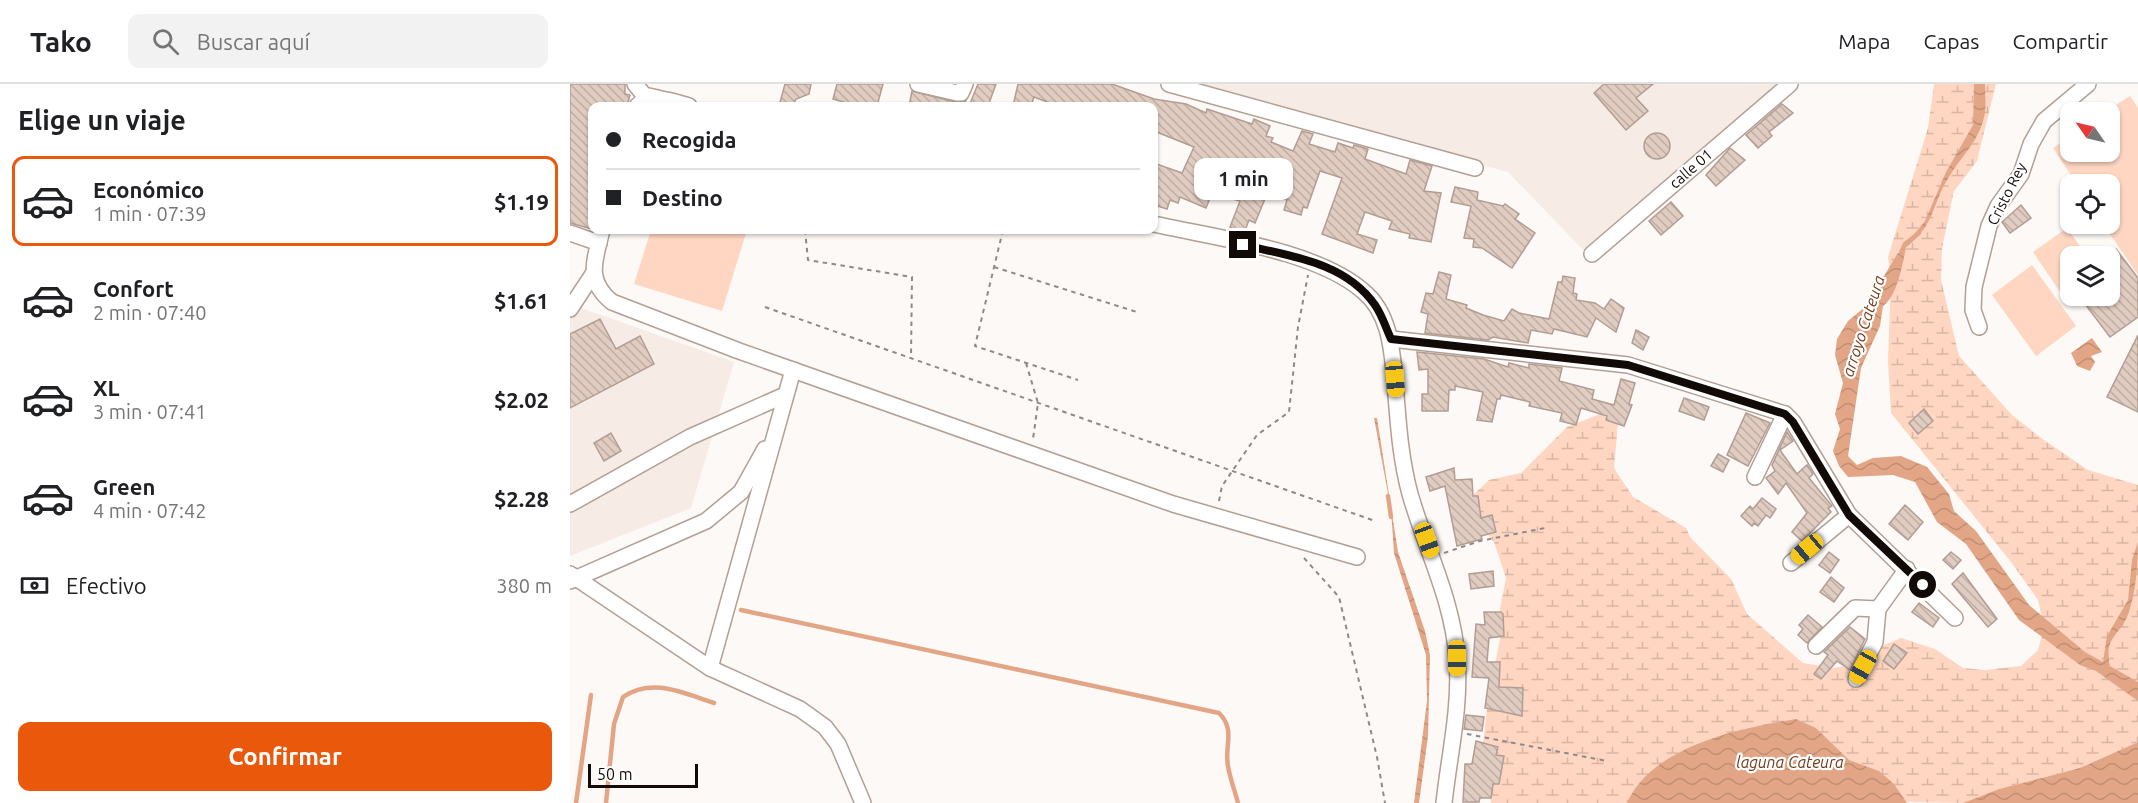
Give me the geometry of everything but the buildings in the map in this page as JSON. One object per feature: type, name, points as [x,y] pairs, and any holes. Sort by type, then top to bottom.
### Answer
[{"type":"street","points":[[635,84],[644,95],[674,102]]},
{"type":"street","points":[[918,84],[957,93],[961,93],[965,84]]},
{"type":"street","points":[[1169,84],[1475,168]]},
{"type":"street","name":"calle 01","points":[[1592,254],[1790,84]]},
{"type":"street","name":"Cristo Rey","points":[[1979,327],[1973,310],[1974,287],[1989,226],[1998,206],[2021,174],[2031,144],[2044,120],[2088,84]]},
{"type":"street","points":[[640,102],[658,98]]},
{"type":"street","points":[[1158,225],[1310,260],[1326,266],[1365,292],[1377,307],[1391,339],[1404,467],[1411,496],[1447,598],[1457,658],[1453,731],[1444,803]]},
{"type":"street","points":[[570,233],[601,236],[593,274],[570,309]]},
{"type":"street","points":[[593,274],[598,291],[612,302],[793,370],[1215,516],[1357,557]]},
{"type":"street","points":[[1391,339],[1628,365],[1785,414],[1793,422],[1849,515],[1955,618]]},
{"type":"street","points":[[710,668],[784,395],[793,370]]},
{"type":"street","points":[[570,504],[690,437],[784,395]]},
{"type":"street","points":[[1755,477],[1785,414]]},
{"type":"street","points":[[572,577],[706,521],[741,492],[762,453],[774,438]]},
{"type":"street","points":[[1791,563],[1849,515]]},
{"type":"street","points":[[1856,679],[1875,642],[1878,609],[1907,569]]},
{"type":"street","points":[[572,577],[710,668],[800,709],[825,727],[838,744],[863,803]]},
{"type":"street","points":[[1816,646],[1855,608],[1878,609]]},
{"type":"path","points":[[805,234],[808,260],[912,277],[911,358]]},
{"type":"path","points":[[1002,234],[975,346],[1078,380]]},
{"type":"path","points":[[1215,516],[1222,486],[1257,435],[1289,412],[1298,327],[1310,260]]},
{"type":"path","points":[[994,267],[1140,313]]},
{"type":"path","points":[[765,307],[1375,521]]},
{"type":"path","points":[[1026,363],[1038,403],[1031,454]]},
{"type":"path","points":[[1433,557],[1480,542],[1545,528]]},
{"type":"path","points":[[1284,536],[1339,597],[1377,757],[1385,803]]},
{"type":"path","points":[[1453,731],[1607,761]]},
{"type":"shaded area","points":[[1191,84],[1782,84],[1585,252],[1508,172]]},
{"type":"shaded area","points":[[570,304],[734,362],[691,508],[570,556]]},
{"type":"green space","points":[[1934,84],[1996,84],[1977,161],[1954,191],[1942,248],[1941,280],[1959,356],[2012,415],[2044,440],[2088,470],[2138,485],[2138,742],[2080,768],[1999,789],[1963,803],[1905,802],[1887,779],[1850,761],[1816,728],[1653,769],[1627,803],[1491,803],[1483,746],[1487,707],[1500,639],[1500,609],[1506,578],[1494,542],[1471,513],[1474,494],[1489,480],[1521,473],[1567,427],[1600,414],[1618,423],[1614,468],[1633,497],[1686,528],[1690,537],[1731,579],[1747,614],[1803,663],[1833,668],[1865,663],[1884,645],[1901,638],[1935,649],[1963,668],[1985,670],[2021,666],[2038,650],[2044,627],[2038,600],[2011,562],[1891,413],[1888,361],[1891,277],[1888,257],[1928,128]]},
{"type":"green space","points":[[2130,96],[2138,108],[2138,275],[2110,234],[2120,234],[2120,174],[2070,174],[2062,162],[2120,162],[2120,102]]},
{"type":"green space","points":[[2060,143],[2060,158],[2053,148]]},
{"type":"green space","points":[[2060,233],[2071,234],[2080,246],[2060,246],[2060,292],[2033,252]]},
{"type":"green space","points":[[650,234],[746,234],[722,311],[634,284]]},
{"type":"green space","points":[[2032,265],[2076,326],[2036,356],[1992,295]]},
{"type":"water","points":[[1974,84],[1985,84],[1983,121],[1973,143],[1943,187],[1923,231],[1906,247],[1896,288],[1883,306],[1880,326],[1861,368],[1848,456],[1857,465],[1873,458],[1901,456],[1927,467],[1949,494],[1954,511],[1976,531],[2029,605],[2085,652],[2103,662],[2107,636],[2128,600],[2132,560],[2138,542],[2136,577],[2129,612],[2111,642],[2108,656],[2110,666],[2138,682],[2138,701],[2096,671],[2080,665],[2019,620],[1966,544],[1937,522],[1915,482],[1893,475],[1848,477],[1839,466],[1833,451],[1840,429],[1835,414],[1843,383],[1835,355],[1837,339],[1848,321],[1866,306],[1896,256],[1925,221],[1946,172],[1973,125]]},
{"type":"water","points":[[2092,338],[2102,352],[2091,356],[2095,362],[2090,371],[2077,366],[2071,353]]},
{"type":"water","points":[[1374,418],[1377,418],[1398,552],[1425,631],[1430,655],[1428,736],[1419,803],[1414,803],[1427,701],[1426,655],[1394,553],[1391,510]]},
{"type":"water","name":"laguna Cateura","points":[[1796,719],[1816,728],[1849,760],[1879,771],[1894,784],[1907,803],[1627,803],[1639,783],[1656,767],[1677,754],[1725,735]]},
{"type":"water","points":[[2138,742],[2138,803],[1963,803],[1999,789],[2080,768]]},
{"type":"waterway","name":"arroyo Cateura","points":[[1901,253],[1905,244],[1919,233]]},
{"type":"waterway","points":[[1388,496],[1391,517]]},
{"type":"waterway","points":[[741,610],[1219,713],[1227,726],[1227,759],[1238,803]]},
{"type":"waterway","points":[[606,803],[614,724],[623,697],[634,691],[656,687],[679,691],[714,703]]},
{"type":"waterway","points":[[576,803],[591,695]]},
{"type":"route","points":[[1243,245],[1310,260],[1346,278],[1365,292],[1377,307],[1391,339],[1603,360],[1628,365],[1785,414],[1793,422],[1849,515],[1923,585]]}]
